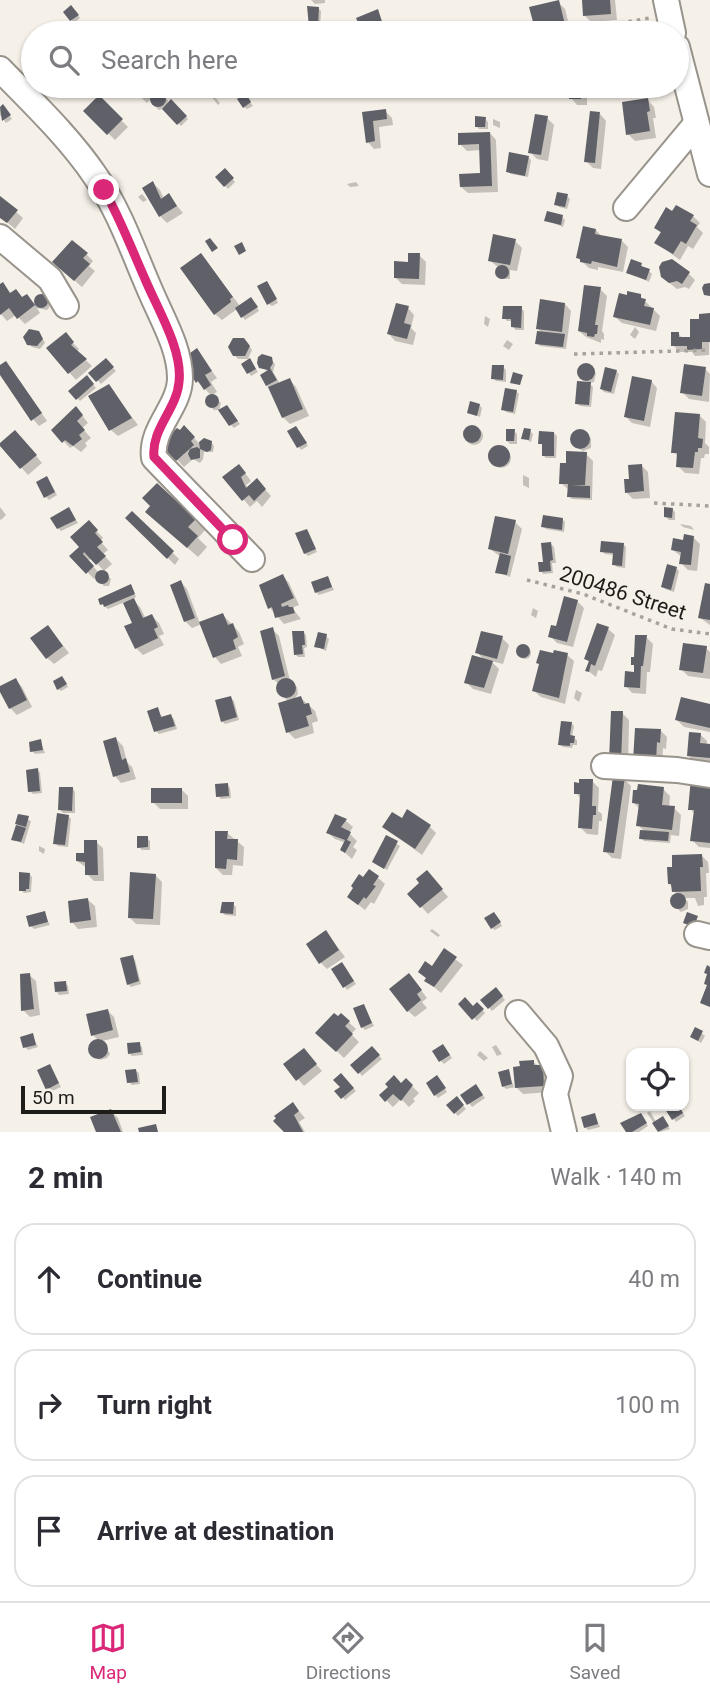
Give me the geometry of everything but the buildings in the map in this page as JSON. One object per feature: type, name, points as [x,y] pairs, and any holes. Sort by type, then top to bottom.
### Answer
[{"type":"street","points":[[0,69],[21,92]]},
{"type":"street","points":[[689,96],[710,174]]},
{"type":"street","points":[[26,98],[96,176],[112,205],[177,356],[180,378],[178,392],[153,442],[154,457],[252,559]]},
{"type":"street","points":[[626,208],[696,124]]},
{"type":"street","points":[[0,237],[50,279],[66,306]]},
{"type":"street","points":[[604,766],[677,770],[710,775]]},
{"type":"street","points":[[518,1013],[546,1046],[560,1076],[555,1094],[564,1132]]},
{"type":"path","points":[[635,21],[670,16]]},
{"type":"path","points":[[574,354],[710,350]]},
{"type":"path","points":[[654,503],[710,506]]},
{"type":"path","name":"200486 Street","points":[[527,580],[583,593],[672,629],[710,634]]},
{"type":"route","points":[[104,190],[177,356],[180,378],[178,392],[153,442],[154,457],[233,540]]}]
